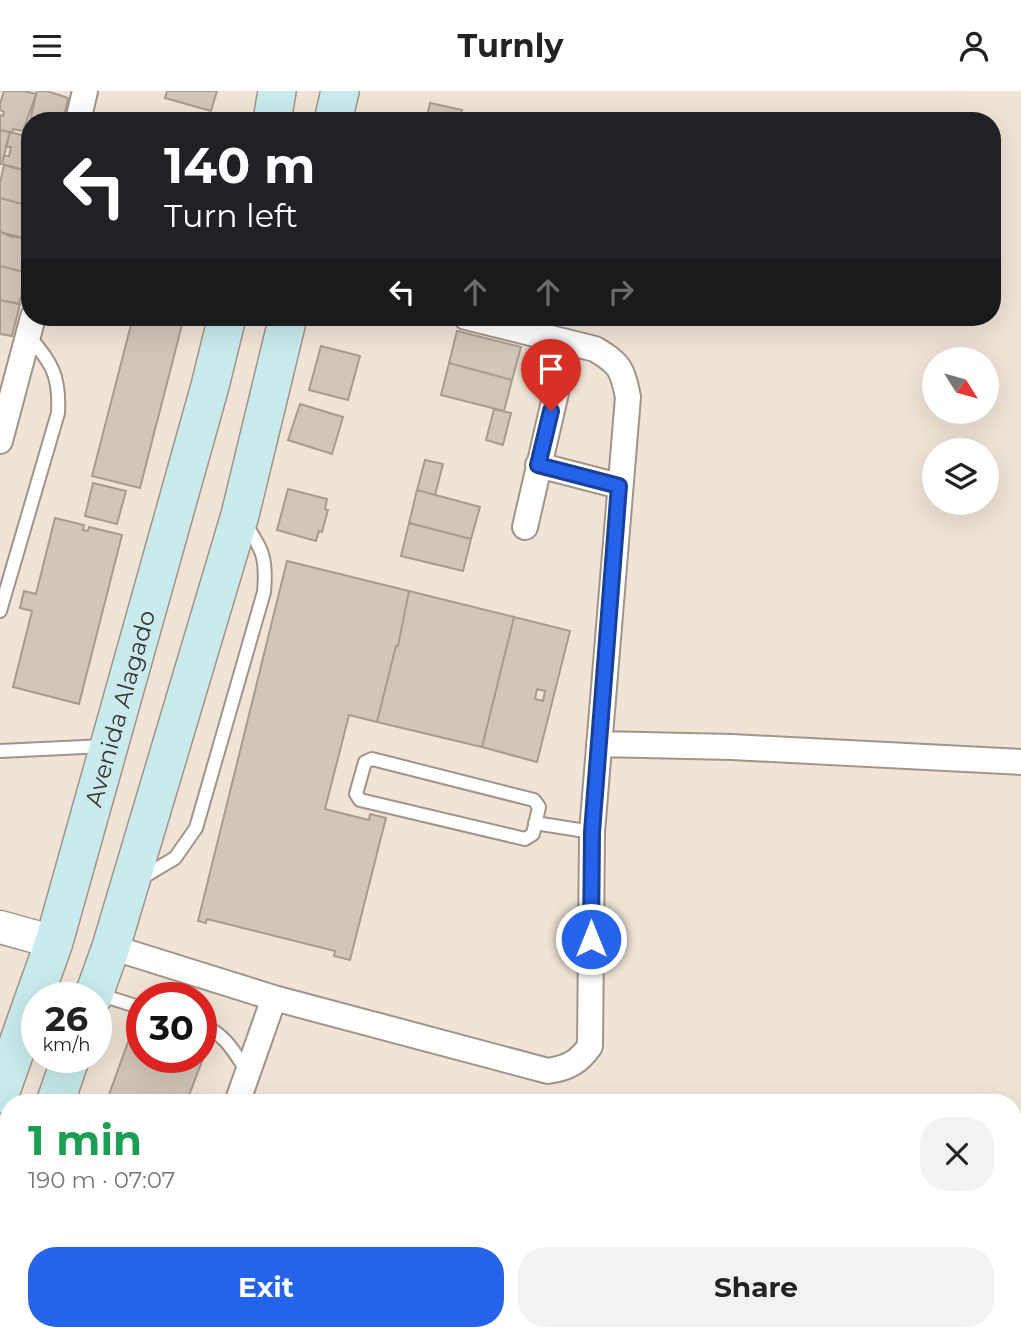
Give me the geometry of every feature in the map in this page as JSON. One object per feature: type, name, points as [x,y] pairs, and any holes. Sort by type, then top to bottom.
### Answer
[{"type":"main road","points":[[274,112],[278,91]]},
{"type":"main road","points":[[335,112],[340,91]]},
{"type":"main road","name":"Avenida Alagado","points":[[0,1094],[54,942],[225,326]]},
{"type":"main road","points":[[99,982],[191,685],[240,515],[286,326]]},
{"type":"main road","points":[[210,386],[216,398],[230,410],[252,411],[267,405]]},
{"type":"main road","points":[[58,1094],[65,1073]]},
{"type":"street","points":[[80,112],[85,91]]},
{"type":"street","points":[[0,441],[31,326]]},
{"type":"street","points":[[111,947],[274,998],[548,1071],[566,1068],[583,1057],[590,1045],[592,832],[628,397],[623,373],[611,359],[595,349],[502,326]]},
{"type":"street","points":[[525,527],[558,384]]},
{"type":"street","points":[[538,465],[619,486]]},
{"type":"street","points":[[599,744],[732,747],[1021,762]]},
{"type":"street","points":[[0,927],[54,942]]},
{"type":"street","points":[[240,1094],[274,998]]},
{"type":"lane","points":[[0,611],[58,414],[60,389],[53,367],[31,326]]},
{"type":"lane","points":[[129,885],[175,858],[197,828],[264,592],[267,564],[258,543],[240,515]]},
{"type":"lane","points":[[0,751],[109,745]]},
{"type":"lane","points":[[372,759],[534,800],[539,807],[535,823],[533,834],[525,839],[360,800],[356,794],[365,762],[372,759]]},
{"type":"lane","points":[[535,823],[592,832]]},
{"type":"lane","points":[[217,1033],[226,1040],[248,1073]]},
{"type":"building","points":[[4,91],[36,94],[30,112],[21,112],[21,131],[13,129],[12,133],[0,130],[0,115],[3,116],[4,112],[0,110]]},
{"type":"building","points":[[37,91],[47,91],[68,98],[65,112],[32,112]]},
{"type":"building","points":[[167,91],[217,91],[211,111],[165,98]]},
{"type":"building","points":[[430,103],[462,110],[462,112],[428,112]]},
{"type":"building","points":[[0,130],[10,132],[2,164],[0,164]]},
{"type":"building","points":[[10,132],[21,135],[21,169],[2,164],[4,155],[9,156],[11,147],[6,146]]},
{"type":"building","points":[[4,165],[21,170],[21,204],[0,198]]},
{"type":"building","points":[[0,198],[21,204],[21,238],[0,232]]},
{"type":"building","points":[[0,232],[21,238],[21,271],[0,266]]},
{"type":"building","points":[[0,266],[21,271],[19,304],[0,300]]},
{"type":"building","points":[[0,300],[20,304],[12,336],[0,334]]},
{"type":"building","points":[[131,326],[182,326],[140,488],[92,476]]},
{"type":"building","points":[[457,331],[521,347],[512,380],[449,363]]},
{"type":"building","points":[[321,346],[360,356],[348,400],[309,390]]},
{"type":"building","points":[[449,363],[512,380],[504,411],[441,395]]},
{"type":"building","points":[[300,404],[343,417],[332,454],[288,440]]},
{"type":"building","points":[[494,409],[511,413],[503,445],[486,440]]},
{"type":"building","points":[[425,460],[443,464],[435,495],[417,490]]},
{"type":"building","points":[[93,483],[126,491],[117,524],[85,516]]},
{"type":"building","points":[[288,489],[327,499],[325,509],[328,510],[322,532],[319,531],[316,541],[277,530]]},
{"type":"building","points":[[417,490],[480,507],[471,539],[409,523]]},
{"type":"building","points":[[55,518],[84,525],[83,530],[88,531],[89,527],[122,535],[79,704],[13,687],[32,611],[20,608],[24,591],[36,594]]},
{"type":"building","points":[[409,523],[471,539],[463,571],[401,556]]},
{"type":"building","points":[[287,561],[409,591],[398,646],[377,722],[349,715],[325,809],[369,820],[370,814],[386,818],[350,960],[334,956],[335,951],[207,919],[206,923],[198,921]]},
{"type":"building","points":[[409,591],[514,617],[482,747],[377,722],[398,646]]},
{"type":"building","points":[[514,617],[570,631],[537,762],[482,747]],"holes":[[[537,689],[545,691],[543,701],[535,699]]]},
{"type":"building","points":[[126,1048],[126,1073],[197,1073],[189,1094],[109,1094]]},
{"type":"route","points":[[551,411],[538,465],[619,486],[592,832],[591,939]]}]
